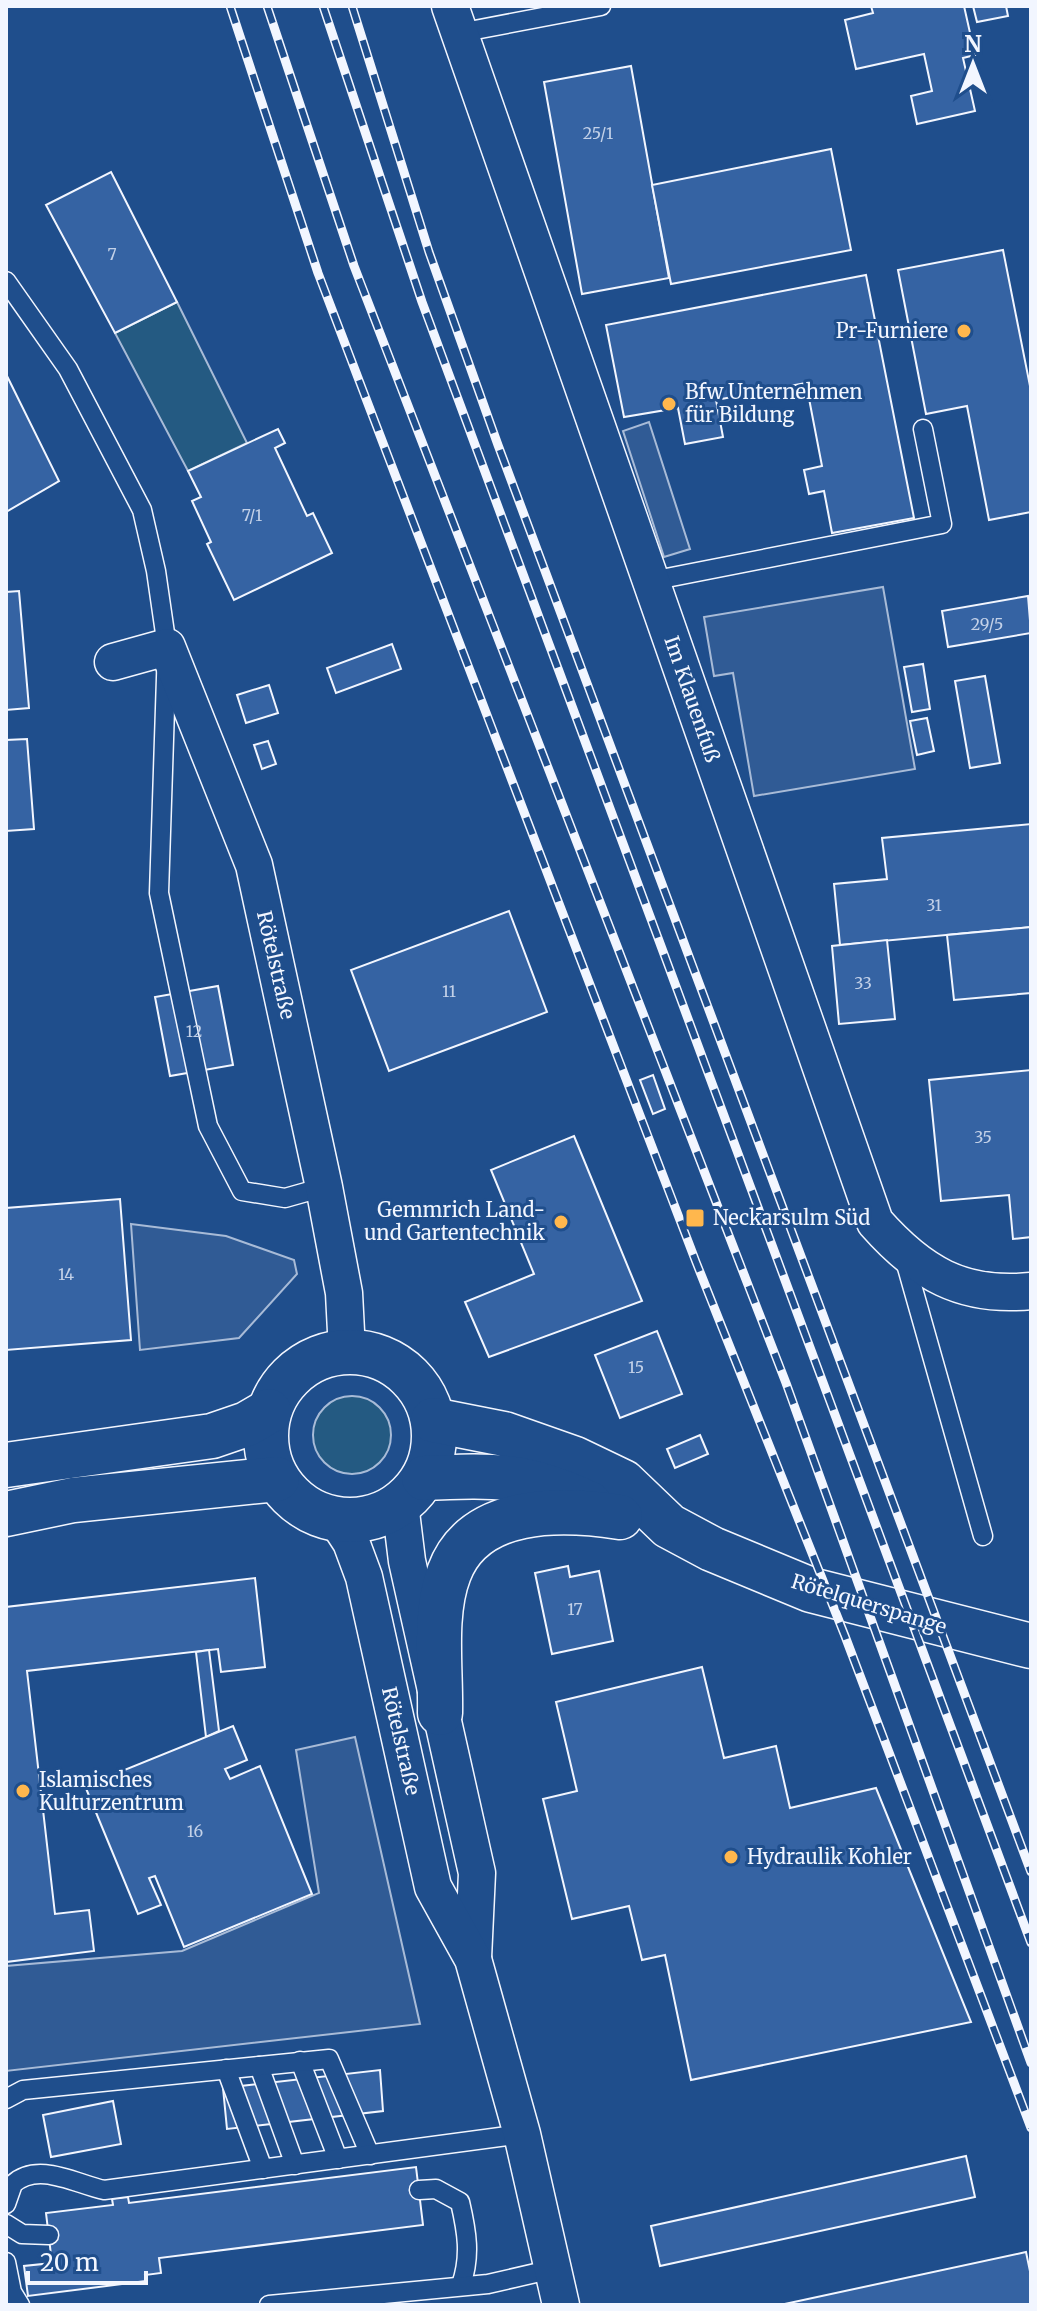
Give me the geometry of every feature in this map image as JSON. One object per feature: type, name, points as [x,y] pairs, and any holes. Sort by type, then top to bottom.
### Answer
[{"type":"main road","points":[[347,1351],[370,1354],[393,1363],[411,1378],[425,1397],[433,1420],[431,1459],[412,1491],[359,1520],[336,1519],[302,1506],[277,1479],[268,1457],[265,1434],[269,1411],[290,1376],[326,1355],[347,1351]]},
{"type":"main road","points":[[6,1465],[212,1436],[247,1424],[269,1411]]},
{"type":"main road","name":"Rötelquerspange","points":[[433,1420],[504,1434],[575,1459],[623,1482],[669,1526],[712,1549],[811,1590],[1031,1646]]},
{"type":"main road","name":"Rötelquerspange","points":[[412,1491],[499,1475],[521,1478],[570,1494],[620,1517],[669,1526]]},
{"type":"main road","points":[[6,1514],[73,1500],[218,1482],[277,1479]]},
{"type":"main road","points":[[440,1713],[442,1604],[449,1572],[465,1546],[483,1530],[509,1519],[546,1512],[620,1517]]},
{"type":"street","name":"Im Klauenfuß","points":[[454,19],[875,1222],[903,1254],[951,1284],[1004,1294],[1031,1291]]},
{"type":"street","points":[[113,662],[167,647]]},
{"type":"street","name":"Rötelstraße","points":[[167,647],[254,865],[324,1187],[344,1293],[347,1351]]},
{"type":"street","name":"Rötelstraße","points":[[412,1491],[407,1561],[477,1873],[473,1959]]},
{"type":"street","name":"Rötelstraße","points":[[336,1519],[351,1542],[364,1577],[433,1887],[473,1959],[522,2134],[561,2305]]},
{"type":"lane","points":[[454,19],[601,6]]},
{"type":"lane","points":[[6,281],[68,369],[142,510],[156,571],[167,647],[159,893],[208,1126],[242,1191],[285,1198],[324,1187]]},
{"type":"lane","points":[[651,581],[942,524],[923,429]]},
{"type":"lane","points":[[903,1254],[983,1536]]},
{"type":"lane","points":[[6,2099],[23,2090],[329,2059],[370,2155]]},
{"type":"lane","points":[[300,2061],[338,2159]]},
{"type":"lane","points":[[259,2066],[295,2165]]},
{"type":"lane","points":[[226,2069],[263,2169]]},
{"type":"lane","points":[[6,2204],[13,2184],[30,2174],[44,2173],[104,2190],[522,2134]]},
{"type":"lane","points":[[419,2190],[436,2189],[460,2202],[468,2243],[468,2265],[461,2285]]},
{"type":"lane","points":[[6,2224],[22,2234],[49,2235]]},
{"type":"lane","points":[[6,2262],[12,2292],[20,2305]]},
{"type":"lane","points":[[269,2305],[488,2284],[553,2269]]},
{"type":"shaded area","points":[[177,302],[247,443],[188,471],[115,333]]},
{"type":"shaded area","points":[[649,422],[690,549],[664,557],[623,431]]},
{"type":"shaded area","points":[[883,587],[915,769],[754,796],[733,673],[714,676],[704,617]]},
{"type":"shaded area","points":[[131,1224],[226,1236],[294,1260],[297,1274],[239,1338],[140,1350]]},
{"type":"shaded area","points":[[352,1396],[367,1399],[380,1407],[388,1420],[391,1435],[388,1450],[380,1463],[367,1471],[352,1474],[337,1471],[324,1463],[316,1450],[313,1435],[316,1420],[324,1407],[337,1399]]},
{"type":"shaded area","points":[[355,1737],[420,2024],[6,2071],[6,1966],[182,1951],[319,1893],[296,1750]]},
{"type":"building","points":[[871,6],[964,6],[975,55],[963,58],[975,111],[917,124],[911,96],[932,91],[924,54],[856,69],[845,20],[873,13]]},
{"type":"building","points":[[973,6],[1006,6],[1008,16],[977,22]]},
{"type":"building","points":[[631,66],[669,278],[582,294],[544,82]]},
{"type":"building","points":[[831,149],[851,250],[671,284],[652,185]]},
{"type":"building","points":[[111,172],[177,302],[115,333],[46,205]]},
{"type":"building","name":"Pr-Furniere","points":[[1003,250],[1031,391],[1031,512],[989,520],[967,406],[926,414],[898,270]]},
{"type":"building","name":"Bfw Unternehmen für Bildung","points":[[866,275],[914,518],[832,533],[824,491],[809,494],[804,470],[822,466],[806,383],[716,400],[723,437],[685,444],[678,408],[624,417],[606,325]]},
{"type":"building","points":[[6,374],[59,481],[6,512]]},
{"type":"building","points":[[278,429],[285,443],[275,448],[307,516],[313,513],[332,553],[234,600],[207,544],[211,542],[192,501],[201,497],[188,471]]},
{"type":"building","points":[[19,591],[29,708],[6,710],[6,592]]},
{"type":"building","points":[[1028,596],[1031,633],[948,647],[942,611]]},
{"type":"building","points":[[392,644],[401,669],[336,693],[327,668]]},
{"type":"building","points":[[923,664],[930,709],[912,712],[904,667]]},
{"type":"building","points":[[985,676],[1000,763],[970,768],[955,681]]},
{"type":"building","points":[[269,685],[278,713],[246,723],[237,695]]},
{"type":"building","points":[[927,718],[934,751],[917,755],[910,721]]},
{"type":"building","points":[[27,739],[34,829],[6,831],[6,740]]},
{"type":"building","points":[[268,741],[276,764],[262,769],[254,745]]},
{"type":"building","points":[[1031,824],[1031,927],[840,945],[834,884],[887,879],[882,838]]},
{"type":"building","points":[[509,911],[547,1012],[389,1071],[351,970]]},
{"type":"building","points":[[1031,927],[1031,993],[954,1000],[947,935]]},
{"type":"building","points":[[887,940],[895,1019],[839,1024],[832,946]]},
{"type":"building","points":[[218,986],[233,1065],[170,1076],[155,997]]},
{"type":"building","points":[[1031,1070],[1031,1237],[1013,1239],[1009,1195],[941,1201],[929,1080]]},
{"type":"building","points":[[653,1075],[665,1109],[653,1114],[640,1080]]},
{"type":"building","name":"Gemmrich Land- und Gartentechnik","points":[[574,1136],[642,1301],[489,1357],[465,1302],[534,1274],[491,1170]]},
{"type":"building","points":[[120,1199],[131,1340],[6,1350],[6,1208]]},
{"type":"building","points":[[657,1331],[682,1394],[620,1418],[595,1355]]},
{"type":"building","points":[[700,1435],[708,1454],[675,1468],[667,1449]]},
{"type":"building","points":[[568,1566],[570,1577],[599,1571],[613,1641],[552,1654],[535,1573]]},
{"type":"building","name":"Islamisches Kulturzentrum","points":[[255,1578],[265,1667],[221,1672],[218,1649],[27,1671],[55,1914],[89,1910],[94,1951],[6,1962],[6,1607]]},
{"type":"building","name":"Islamisches Kulturzentrum","points":[[209,1650],[219,1731],[206,1737],[196,1652]]},
{"type":"building","name":"Hydraulik Kohler","points":[[702,1667],[724,1758],[776,1746],[790,1808],[876,1788],[971,2022],[691,2080],[665,1955],[642,1960],[629,1906],[572,1919],[543,1799],[577,1791],[556,1702]]},
{"type":"building","name":"Islamisches Kulturzentrum","points":[[233,1726],[247,1760],[225,1769],[230,1779],[260,1766],[312,1894],[184,1947],[155,1876],[149,1878],[161,1905],[138,1914],[85,1786]]},
{"type":"building","points":[[380,2070],[383,2111],[227,2129],[223,2088]]},
{"type":"building","points":[[113,2101],[121,2144],[51,2157],[43,2115]]},
{"type":"building","points":[[966,2156],[975,2197],[660,2266],[651,2226]]},
{"type":"building","points":[[416,2167],[423,2225],[159,2258],[161,2273],[145,2275],[146,2281],[28,2296],[24,2266],[52,2263],[46,2213],[113,2205],[112,2199],[128,2197],[129,2203]]},
{"type":"building","points":[[1026,2252],[1031,2276],[1031,2305],[780,2305]]},
{"type":"railway","points":[[230,6],[318,273],[696,1262],[845,1636],[1031,2128]]},
{"type":"railway","points":[[267,6],[354,266],[786,1383],[1031,2063]]},
{"type":"railway","points":[[323,6],[422,302],[1031,1943]]},
{"type":"railway","points":[[352,6],[429,252],[498,445],[1031,1872]]},
{"type":"place","name":"Pr-Furniere","points":[[964,331]]},
{"type":"place","name":"Bfw Unternehmen für Bildung","points":[[669,404]]},
{"type":"place","name":"Neckarsulm Süd","points":[[695,1218]]},
{"type":"place","name":"Gemmrich Land- und Gartentechnik","points":[[561,1222]]},
{"type":"place","name":"Islamisches Kulturzentrum","points":[[23,1791]]},
{"type":"place","name":"Hydraulik Kohler","points":[[731,1857]]}]
